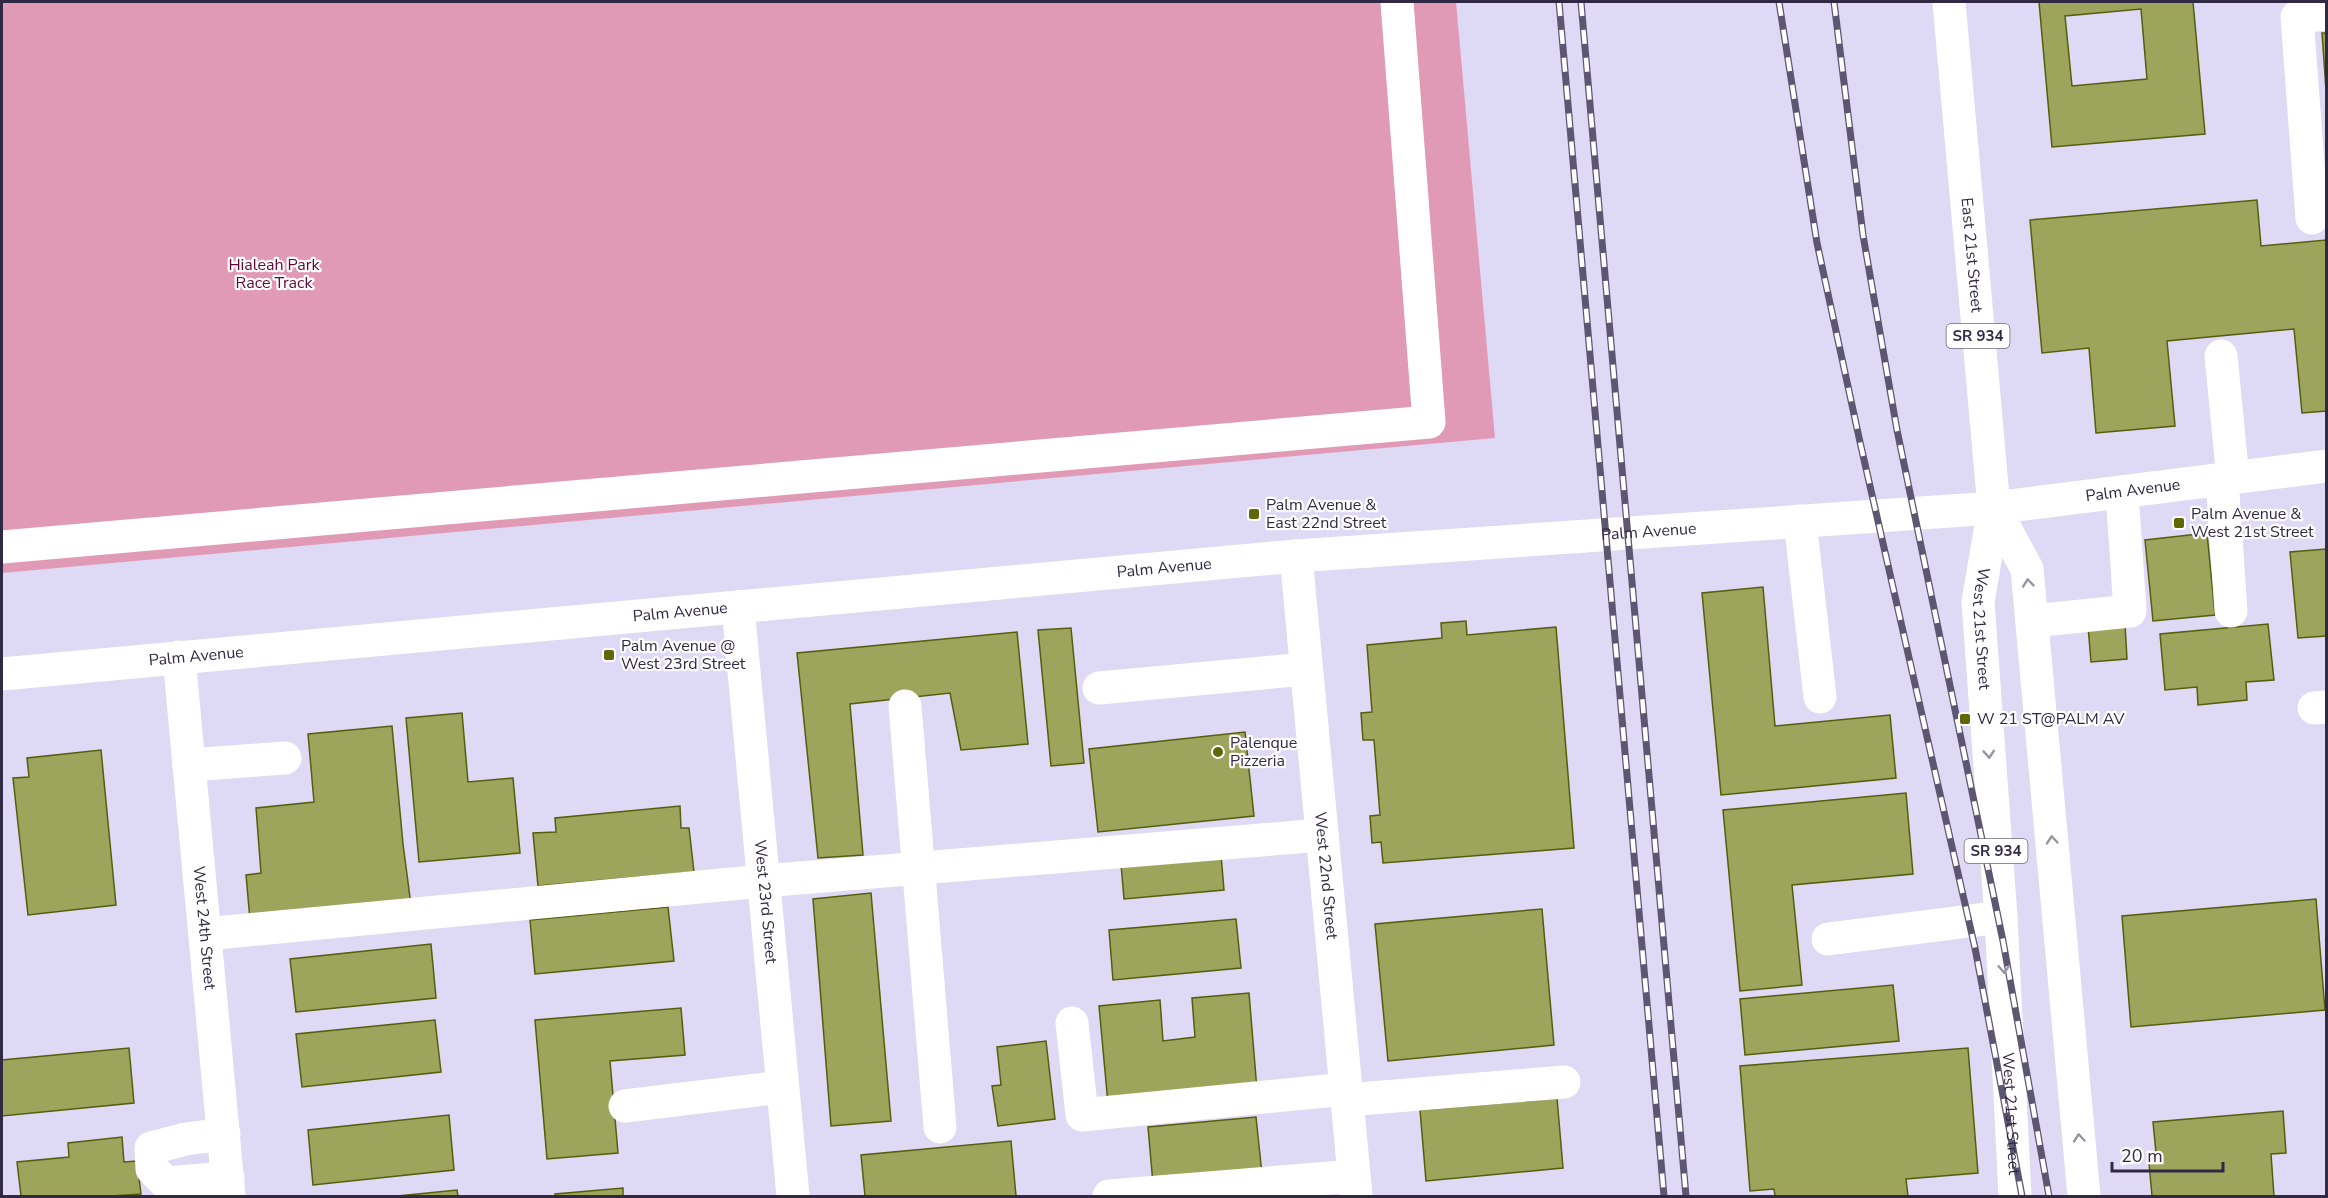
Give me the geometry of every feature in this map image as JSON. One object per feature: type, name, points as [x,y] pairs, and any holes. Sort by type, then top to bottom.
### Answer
[{"type":"main road","points":[[2,547],[1429,422],[1397,2]]},
{"type":"main road","name":"East 21st Street","points":[[1949,2],[1994,508]]},
{"type":"main road","points":[[2312,219],[2297,17],[2326,14]]},
{"type":"main road","points":[[2221,356],[2228,478],[2231,611]]},
{"type":"main road","name":"Palm Avenue","points":[[2,674],[1296,556],[1994,508],[2326,466]]},
{"type":"main road","points":[[2032,621],[2130,611],[2122,492]]},
{"type":"main road","name":"SR 934","points":[[1994,508],[2027,569],[2085,1197]]},
{"type":"main road","name":"West 21st Street","points":[[1994,508],[1977,602],[2001,917],[2015,1197]]},
{"type":"main road","points":[[1800,521],[1820,697]]},
{"type":"main road","name":"West 22nd Street","points":[[1296,556],[1355,1186]]},
{"type":"main road","name":"West 23rd Street","points":[[738,607],[793,1197]]},
{"type":"main road","name":"West 24th Street","points":[[179,657],[228,1187]]},
{"type":"main road","points":[[1099,688],[1306,669]]},
{"type":"main road","points":[[905,706],[940,1127]]},
{"type":"main road","points":[[189,765],[285,758]]},
{"type":"main road","points":[[206,934],[763,881],[1322,835]]},
{"type":"main road","points":[[1828,939],[2001,917]]},
{"type":"main road","points":[[1072,1023],[1082,1115],[1346,1094],[1564,1082]]},
{"type":"main road","points":[[625,1106],[782,1087]]},
{"type":"main road","points":[[224,1134],[186,1139],[151,1148],[152,1169],[166,1183],[228,1187]]},
{"type":"main road","points":[[1109,1197],[1355,1186]]},
{"type":"green space","name":"Hialeah Park Race Track","points":[[2,2],[1456,2],[1495,438],[2,573]]},
{"type":"building","points":[[2039,2],[2193,2],[2205,134],[2052,147]],"holes":[[[2141,9],[2147,79],[2072,86],[2065,16]]]},
{"type":"building","points":[[2322,33],[2326,33],[2326,90]]},
{"type":"building","points":[[2257,200],[2261,246],[2326,240],[2326,411],[2302,413],[2294,329],[2167,341],[2175,426],[2096,433],[2089,348],[2042,353],[2030,220]]},
{"type":"building","points":[[2207,533],[2215,615],[2153,621],[2145,540]]},
{"type":"building","points":[[2326,549],[2326,636],[2298,638],[2290,552]]},
{"type":"building","points":[[1763,587],[1775,726],[1890,715],[1896,778],[1721,795],[1702,593]]},
{"type":"building","points":[[1466,621],[1467,635],[1556,627],[1574,848],[1383,863],[1381,842],[1372,843],[1370,816],[1380,815],[1374,740],[1363,740],[1361,713],[1372,712],[1367,645],[1442,638],[1441,623]]},
{"type":"building","points":[[2125,624],[2127,659],[2091,662],[2088,626]]},
{"type":"building","points":[[2268,624],[2274,680],[2246,682],[2247,700],[2198,705],[2197,687],[2165,690],[2160,634]]},
{"type":"building","points":[[1071,628],[1084,763],[1051,766],[1038,630]]},
{"type":"building","points":[[1017,632],[1028,744],[961,750],[950,693],[850,704],[863,855],[818,858],[797,653]]},
{"type":"building","points":[[462,713],[468,782],[513,778],[520,853],[419,862],[406,718]]},
{"type":"building","points":[[392,726],[411,905],[250,920],[246,875],[261,873],[256,808],[314,802],[308,734]]},
{"type":"building","points":[[1245,732],[1254,816],[1098,832],[1089,749]]},
{"type":"building","points":[[101,750],[116,905],[28,915],[13,778],[29,777],[27,758]]},
{"type":"building","points":[[1906,793],[1913,874],[1792,885],[1802,985],[1740,991],[1723,810]]},
{"type":"building","points":[[680,806],[681,828],[689,828],[694,872],[538,886],[533,833],[556,832],[555,818]]},
{"type":"building","points":[[1221,855],[1224,890],[1124,899],[1121,864]]},
{"type":"building","points":[[871,893],[891,1121],[831,1126],[813,899]]},
{"type":"building","points":[[2316,899],[2325,1010],[2131,1027],[2122,916]]},
{"type":"building","points":[[668,907],[674,961],[535,974],[530,920]]},
{"type":"building","points":[[1542,909],[1554,1045],[1388,1061],[1375,924]]},
{"type":"building","points":[[1236,919],[1241,968],[1113,980],[1109,930]]},
{"type":"building","points":[[431,944],[436,998],[296,1012],[290,959]]},
{"type":"building","points":[[1893,985],[1899,1041],[1745,1055],[1740,999]]},
{"type":"building","points":[[1249,993],[1257,1090],[1108,1104],[1099,1006],[1160,1000],[1163,1041],[1195,1037],[1192,998]]},
{"type":"building","points":[[681,1008],[685,1055],[610,1061],[618,1153],[547,1159],[535,1020]]},
{"type":"building","points":[[435,1020],[441,1072],[302,1087],[296,1034]]},
{"type":"building","points":[[1046,1041],[1055,1119],[998,1126],[992,1086],[1001,1085],[997,1047]]},
{"type":"building","points":[[129,1048],[134,1103],[2,1116],[2,1060]]},
{"type":"building","points":[[1968,1048],[1978,1173],[1906,1179],[1908,1196],[1775,1196],[1774,1189],[1750,1191],[1740,1066]]},
{"type":"building","points":[[1557,1098],[1563,1168],[1426,1181],[1420,1110]]},
{"type":"building","points":[[2283,1111],[2286,1153],[2271,1154],[2274,1196],[2152,1196],[2149,1163],[2157,1163],[2153,1122]]},
{"type":"building","points":[[449,1115],[454,1170],[313,1185],[308,1130]]},
{"type":"building","points":[[1256,1117],[1262,1174],[1153,1184],[1148,1127]]},
{"type":"building","points":[[122,1137],[124,1162],[137,1161],[141,1194],[21,1196],[17,1162],[69,1157],[68,1143]]},
{"type":"building","points":[[1011,1141],[1016,1196],[865,1196],[861,1155]]},
{"type":"building","points":[[623,1188],[623,1196],[555,1196],[555,1194]]},
{"type":"building","points":[[457,1190],[458,1196],[397,1196]]},
{"type":"railway","points":[[1559,2],[1664,1196]]},
{"type":"railway","points":[[1581,2],[1686,1196]]},
{"type":"railway","points":[[1779,2],[1817,243],[1975,948],[2022,1196]]},
{"type":"railway","points":[[1834,2],[1863,235],[1897,430],[2003,941],[2049,1196]]},
{"type":"place","name":"Palm Avenue & East 22nd Street","points":[[1254,514]]},
{"type":"place","name":"Palm Avenue & West 21st Street","points":[[2179,523]]},
{"type":"place","name":"Palm Avenue @ West 23rd Street","points":[[609,655]]},
{"type":"place","name":"W 21 ST@PALM AV","points":[[1965,719]]},
{"type":"place","name":"Palenque Pizzeria","points":[[1218,752]]}]
